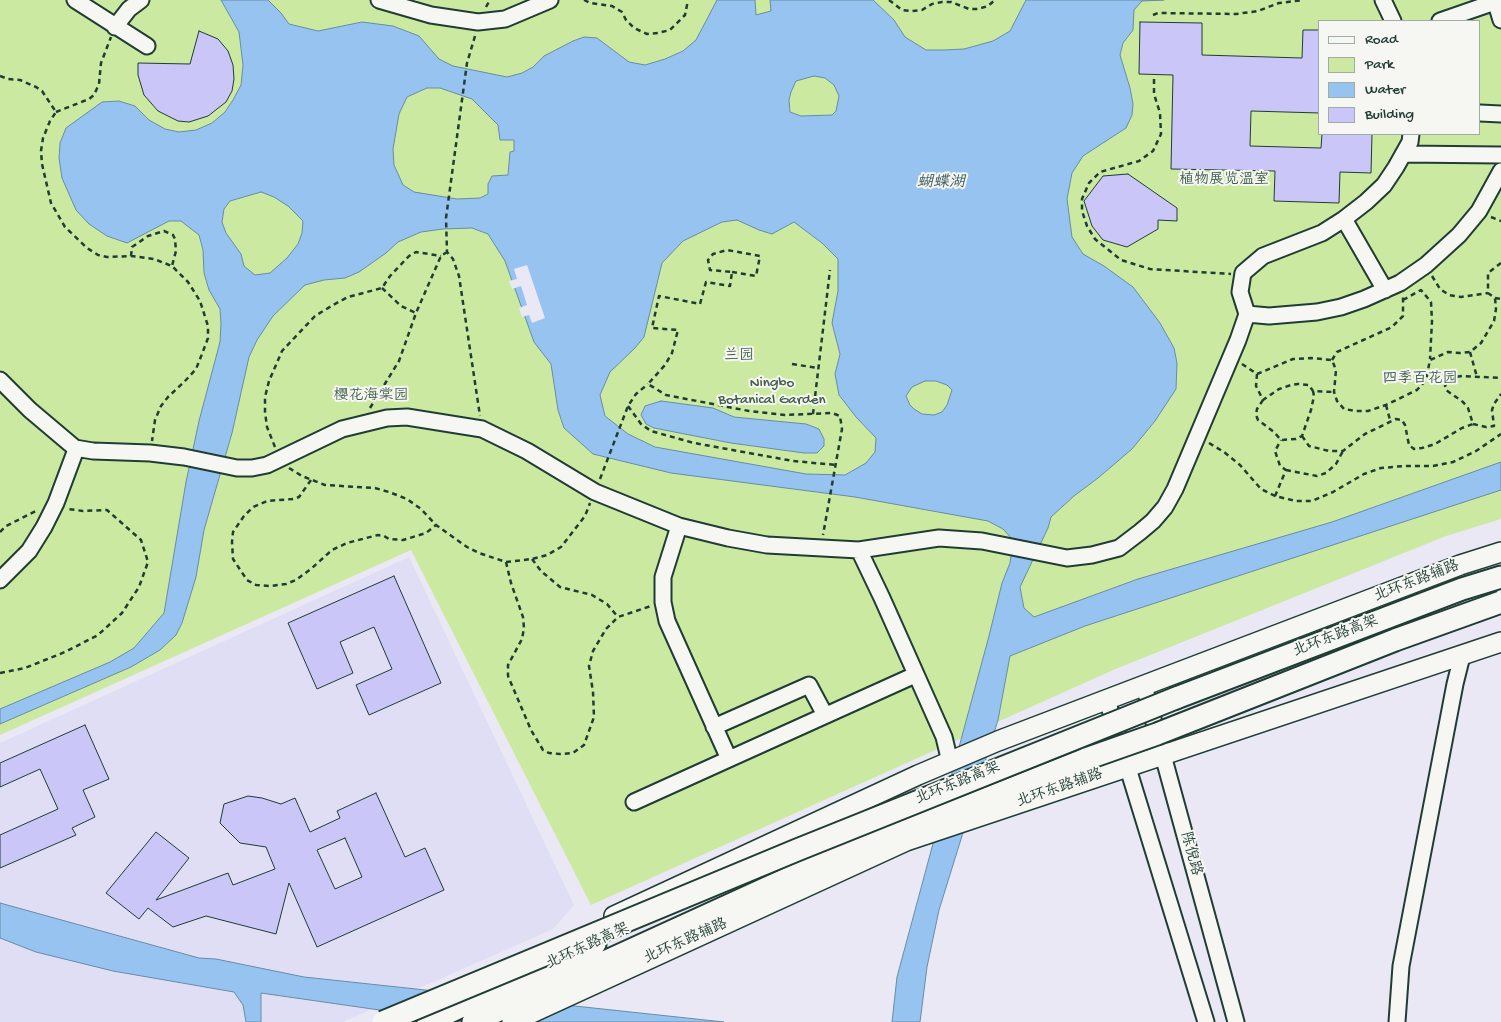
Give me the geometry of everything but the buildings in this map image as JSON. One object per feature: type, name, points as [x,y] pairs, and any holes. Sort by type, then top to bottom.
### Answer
[{"type":"highway","name":"北环东路高架","points":[[428,1022],[797,850],[1167,701],[1501,577]]},
{"type":"highway","name":"北环东路高架","points":[[474,1022],[806,870],[1394,640],[1501,602]]},
{"type":"highway","points":[[383,1022],[797,850]]},
{"type":"highway","points":[[503,1022],[806,870]]},
{"type":"main road","name":"北环东路辅路","points":[[383,1022],[918,775],[998,741],[1460,565],[1501,552]]},
{"type":"main road","name":"北环东路辅路","points":[[512,1022],[906,841],[1501,642]]},
{"type":"street","points":[[75,0],[146,46]]},
{"type":"street","points":[[115,27],[129,9],[140,0]]},
{"type":"street","points":[[379,0],[430,15],[478,22],[505,19],[550,0]]},
{"type":"street","points":[[1383,0],[1392,20]]},
{"type":"street","points":[[1443,20],[1495,1],[1501,20]]},
{"type":"street","points":[[1481,113],[1501,114]]},
{"type":"street","points":[[0,380],[30,410],[75,448],[93,451],[150,453],[184,457],[237,468],[252,468],[267,465],[342,429],[362,422],[407,417],[482,430],[499,436],[595,492],[679,526],[728,538],[767,545],[858,550],[938,538],[982,541],[1067,558],[1092,555],[1119,548],[1154,521],[1165,507],[1175,489],[1238,340],[1247,314],[1240,292],[1243,273],[1263,256],[1322,233],[1344,219],[1384,185],[1410,142],[1411,135]]},
{"type":"street","points":[[1403,154],[1501,156]]},
{"type":"street","points":[[1247,314],[1269,316],[1316,312],[1341,307],[1400,283],[1426,265],[1459,235],[1479,211],[1501,171]]},
{"type":"street","points":[[1344,219],[1385,290]]},
{"type":"street","points":[[0,580],[29,551],[44,527],[56,503],[75,448]]},
{"type":"street","points":[[679,526],[663,577],[663,602],[667,621],[729,759]]},
{"type":"street","points":[[858,550],[882,598],[944,736],[950,762]]},
{"type":"street","points":[[1397,1022],[1401,966],[1462,656]]},
{"type":"street","points":[[634,802],[915,675]]},
{"type":"street","points":[[714,728],[809,685],[824,716]]},
{"type":"street","name":"陈倪路","points":[[1144,686],[1236,1022]]},
{"type":"street","points":[[1107,700],[1206,1022]]},
{"type":"path","points":[[584,0],[590,3],[612,6],[622,12],[626,20],[634,28],[646,34],[670,30],[685,15],[688,0]]},
{"type":"path","points":[[889,0],[902,10],[912,11],[922,10],[932,4],[942,2],[951,2],[969,9],[978,9],[988,6],[995,0]]},
{"type":"path","points":[[1153,15],[1158,13],[1236,14],[1258,11],[1279,3],[1303,0]]},
{"type":"path","points":[[478,22],[467,63],[446,218],[447,252],[453,259],[459,276],[482,430]]},
{"type":"path","points":[[115,27],[102,58],[99,84],[94,95],[89,99],[56,112],[46,130],[41,151],[42,164],[48,194],[56,213],[65,227],[87,248],[98,255],[107,257],[131,256],[154,259],[172,266],[188,282],[200,301],[208,326],[208,338],[196,368],[161,406],[155,420],[150,453]]},
{"type":"path","points":[[0,76],[30,83],[42,91],[56,112]]},
{"type":"path","points":[[1154,79],[1154,94],[1160,113],[1162,134],[1153,151],[1139,161],[1100,172],[1089,183],[1082,199],[1082,211],[1087,226],[1095,239],[1121,260],[1150,269],[1220,274],[1243,273]]},
{"type":"path","points":[[131,256],[132,247],[148,236],[164,231],[173,235],[175,239],[176,251],[172,266]]},
{"type":"path","points":[[727,250],[760,256],[756,276],[732,272],[710,270],[708,260],[713,254],[727,250]]},
{"type":"path","points":[[362,422],[399,361],[416,313],[441,256],[447,252]]},
{"type":"path","points":[[1488,293],[1488,273],[1501,263]]},
{"type":"path","points":[[1426,265],[1440,289],[1449,295],[1462,297],[1488,293],[1495,298],[1501,299]]},
{"type":"path","points":[[813,414],[830,270]]},
{"type":"path","points":[[732,272],[730,286],[706,282],[700,304],[658,296],[652,328],[678,330],[672,353],[665,365],[648,384],[666,395],[749,412],[786,415],[832,413],[840,416],[842,429],[821,548]]},
{"type":"path","points":[[1332,360],[1337,352],[1392,327],[1403,316],[1400,283]]},
{"type":"path","points":[[382,288],[401,306],[416,313]]},
{"type":"path","points":[[1332,360],[1336,370],[1334,392],[1337,401],[1344,408],[1368,411],[1386,405],[1417,390],[1426,380],[1430,360],[1431,302],[1422,290],[1403,300]]},
{"type":"path","points":[[1430,360],[1448,352],[1460,354],[1470,352],[1480,343],[1494,321],[1495,298]]},
{"type":"path","points":[[1470,352],[1477,377]]},
{"type":"path","points":[[1231,356],[1257,374]]},
{"type":"path","points":[[1257,374],[1293,359],[1332,360]]},
{"type":"path","points":[[792,364],[818,368]]},
{"type":"path","points":[[1257,374],[1256,386],[1264,400]]},
{"type":"path","points":[[1473,424],[1468,408],[1446,390],[1445,386],[1449,378],[1462,376],[1501,378]]},
{"type":"path","points":[[1298,384],[1309,386],[1314,396],[1302,436],[1296,439],[1281,440],[1258,420],[1256,415],[1257,409],[1264,400],[1280,389],[1298,384]]},
{"type":"path","points":[[1313,391],[1334,392]]},
{"type":"path","points":[[1281,440],[1275,451],[1276,459],[1280,466],[1286,470],[1317,476],[1326,474],[1336,464],[1343,451],[1365,434],[1396,419],[1402,420],[1405,425],[1409,445],[1414,448],[1435,444],[1462,428],[1473,424],[1486,427],[1494,426],[1492,410],[1501,394]]},
{"type":"path","points":[[1386,405],[1390,421]]},
{"type":"path","points":[[628,406],[641,424],[651,431],[694,444],[793,461],[836,464]]},
{"type":"path","points":[[1197,436],[1224,452],[1240,465],[1261,489],[1275,496],[1296,501],[1312,501],[1333,492],[1364,474],[1381,468],[1434,466],[1454,462],[1476,451],[1501,434]]},
{"type":"path","points":[[1302,436],[1309,446],[1329,451],[1343,451]]},
{"type":"path","points":[[1275,496],[1286,470]]},
{"type":"path","points":[[311,480],[299,497],[259,504],[244,516],[238,524],[233,532],[233,559],[247,580],[256,585],[286,584],[296,580],[332,550],[347,543],[378,535],[384,536],[389,540],[403,540],[426,533],[436,525]]},
{"type":"path","points":[[0,531],[6,526],[56,503],[75,510],[107,510],[142,540],[148,562],[139,586],[122,613],[98,635],[25,668],[0,673]]},
{"type":"path","points":[[532,559],[541,571],[560,588],[592,595],[607,604],[618,617]]},
{"type":"path","points":[[506,562],[523,617],[524,628],[522,639],[508,665],[508,676],[523,713],[543,750],[560,754],[573,753],[584,745],[594,717],[589,666],[598,641],[618,617],[663,602]]},
{"type":"shaded area","points":[[409,557],[574,905],[553,929],[343,1022],[0,1022],[0,743]]},
{"type":"green space","name":"Ningbo Botanical Garden","points":[[0,0],[1501,0],[1501,519],[1446,536],[1113,670],[591,905],[411,550],[0,735]]},
{"type":"water","name":"蝴蝶湖","points":[[221,0],[268,0],[289,24],[318,31],[362,22],[393,26],[419,36],[439,59],[453,66],[507,77],[522,73],[533,67],[544,56],[584,37],[597,38],[629,62],[645,65],[665,59],[683,51],[696,40],[717,0],[755,0],[756,15],[771,11],[770,0],[873,0],[894,20],[905,37],[926,50],[944,50],[964,49],[993,41],[1010,31],[1026,0],[1164,0],[1142,1],[1134,10],[1133,30],[1123,43],[1120,55],[1130,88],[1133,104],[1132,115],[1126,128],[1083,156],[1072,173],[1067,199],[1072,237],[1083,254],[1104,266],[1133,287],[1160,323],[1174,348],[1177,363],[1176,389],[1155,421],[1132,449],[1051,517],[1048,528],[1020,587],[1024,608],[1034,617],[1138,579],[1332,522],[1501,462],[1501,490],[1085,626],[1010,656],[998,720],[939,910],[927,967],[920,1022],[892,1022],[897,977],[1002,583],[1010,563],[1013,540],[1003,529],[988,521],[855,497],[671,473],[593,454],[564,428],[558,410],[551,364],[534,342],[505,261],[488,234],[472,228],[421,232],[398,242],[359,272],[345,278],[324,280],[305,285],[273,316],[257,340],[249,357],[232,433],[204,530],[196,577],[182,623],[176,635],[160,650],[131,667],[0,724],[0,709],[110,662],[134,648],[164,613],[186,482],[199,421],[220,342],[220,309],[209,290],[204,273],[203,250],[199,235],[181,221],[169,221],[127,243],[107,236],[89,224],[76,210],[62,178],[59,158],[60,143],[66,128],[102,102],[119,101],[135,106],[149,120],[165,129],[179,132],[196,130],[212,123],[225,112],[241,85],[243,65],[239,32]],"holes":[[[814,76],[825,78],[834,85],[839,96],[836,111],[832,115],[801,116],[790,112],[789,100],[796,81]],[[427,88],[440,88],[472,99],[498,125],[500,140],[514,140],[514,151],[510,152],[508,175],[492,176],[488,184],[488,194],[480,198],[457,199],[414,192],[403,185],[394,165],[393,149],[399,114],[407,97]],[[261,192],[274,197],[288,206],[303,221],[302,233],[298,244],[287,258],[270,273],[255,275],[244,266],[241,254],[226,233],[222,222],[224,209],[230,201]],[[737,220],[772,234],[794,222],[822,243],[838,259],[838,291],[832,323],[840,354],[835,374],[839,395],[876,438],[875,452],[866,463],[845,475],[806,474],[655,447],[628,434],[605,416],[600,395],[610,372],[644,337],[662,263],[683,241],[722,222]],[[925,381],[936,381],[947,385],[952,390],[947,405],[942,412],[934,415],[922,414],[914,409],[906,396],[912,387]]]},
{"type":"water","points":[[661,401],[713,408],[734,417],[806,424],[819,429],[824,439],[824,446],[817,453],[804,453],[731,443],[654,428],[646,424],[641,415],[645,406]]},
{"type":"water","points":[[0,903],[199,958],[216,959],[304,977],[724,1022],[463,1022],[261,993],[261,1022],[246,1022],[243,1005],[234,992],[113,971],[36,952],[0,938]]},
{"type":"pier","points":[[527,265],[545,318],[532,323],[529,315],[522,317],[519,308],[527,305],[521,286],[512,289],[509,281],[517,279],[514,269]]},
{"type":"park label","name":"植物展览温室","points":[[1224,181]]},
{"type":"park label","name":"兰园","points":[[739,357]]},
{"type":"park label","name":"四季百花园","points":[[1420,380]]},
{"type":"park label","name":"樱花海棠园","points":[[371,397]]}]
